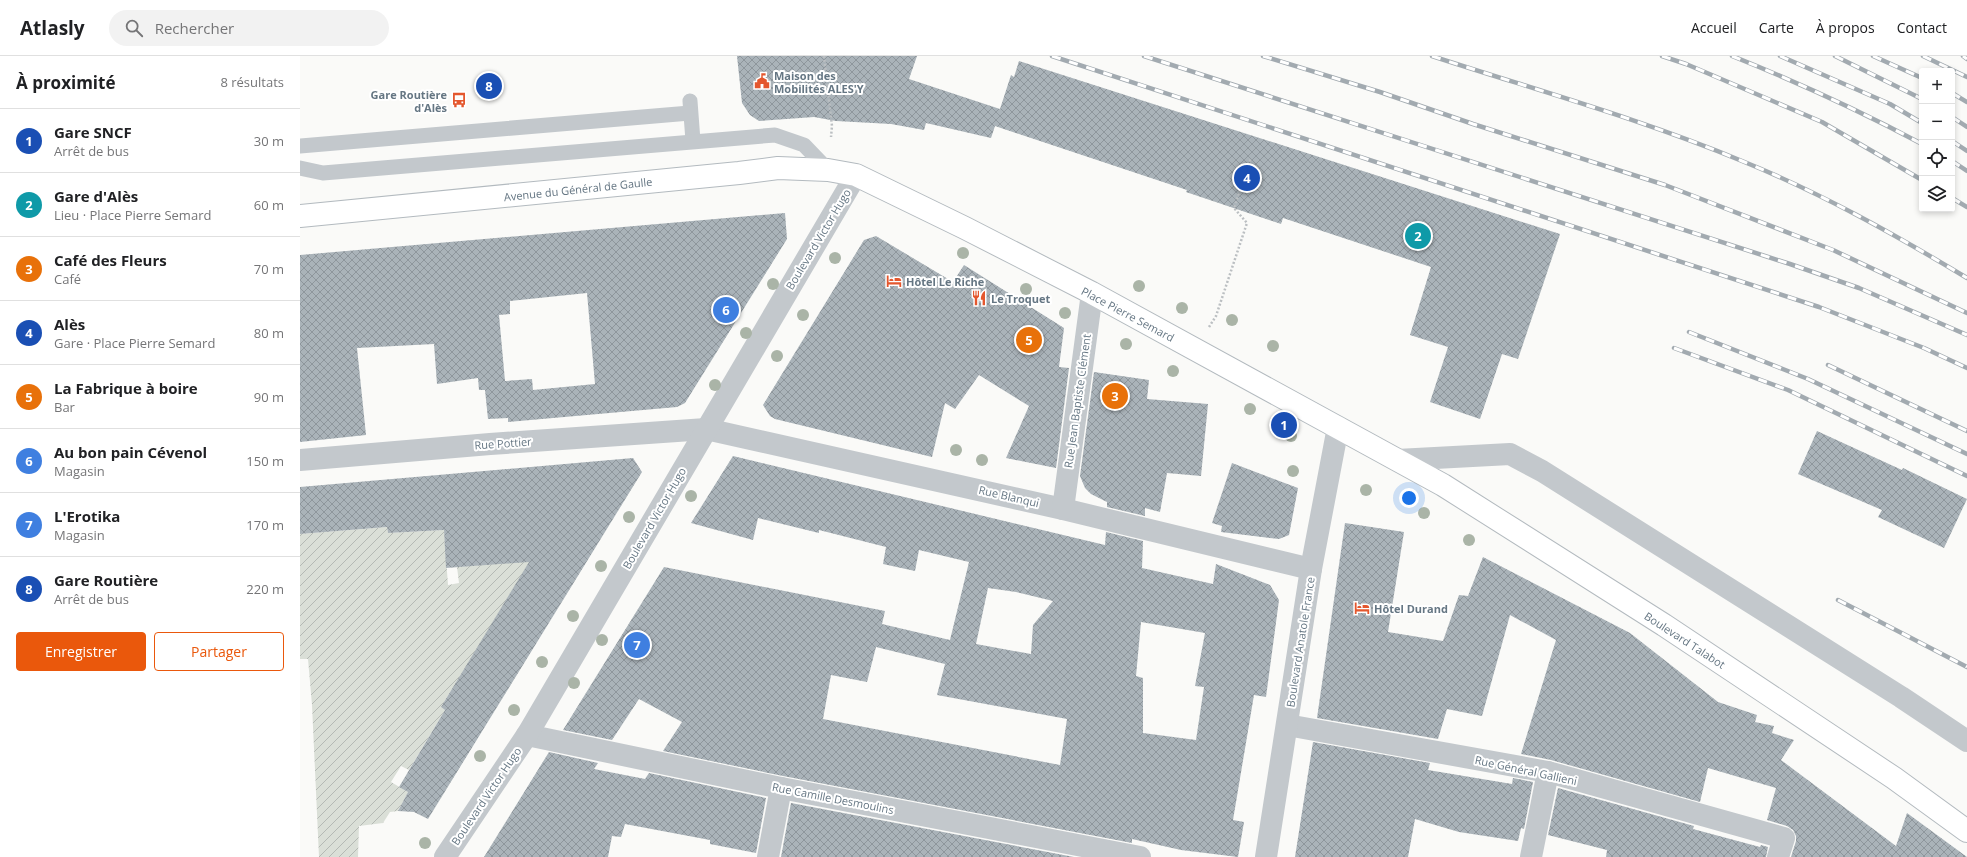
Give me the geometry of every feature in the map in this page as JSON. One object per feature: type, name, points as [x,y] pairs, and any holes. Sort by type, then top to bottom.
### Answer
[{"type":"main road","name":"Avenue du Général de Gaulle","points":[[300,216],[732,174],[778,168],[828,170],[856,175]]},
{"type":"main road","name":"Place Pierre Semard","points":[[856,175],[965,228],[1092,293],[1397,460]]},
{"type":"main road","name":"Boulevard Talabot","points":[[1397,460],[1443,485],[1664,625],[1894,778],[1967,830]]},
{"type":"street","name":"Boulevard Victor Hugo","points":[[445,857],[527,735],[856,175]]},
{"type":"street","name":"Rue Jean Baptiste Clément","points":[[1063,508],[1092,293]]},
{"type":"street","name":"Boulevard Anatole France","points":[[1266,857],[1288,725],[1311,569],[1338,427]]},
{"type":"street","name":"Rue Pottier","points":[[300,460],[482,444],[706,429]]},
{"type":"street","name":"Rue Blanqui","points":[[706,429],[1063,508],[1311,569]]},
{"type":"street","points":[[1397,460],[1510,454],[1542,471],[1901,697],[1967,741]]},
{"type":"street","name":"Rue Général Gallieni","points":[[1288,725],[1548,772],[1781,848]]},
{"type":"street","name":"Rue Camille Desmoulins","points":[[527,735],[781,788],[1140,857]]},
{"type":"street","points":[[1531,857],[1548,772]]},
{"type":"street","points":[[768,857],[781,788]]},
{"type":"lane","points":[[300,146],[690,107],[693,141]]},
{"type":"lane","points":[[300,168],[323,173],[775,134],[804,145],[828,170]]},
{"type":"path","points":[[824,56],[832,126],[828,170]]},
{"type":"path","points":[[1196,350],[1216,316],[1247,223],[1234,208],[1251,158]]},
{"type":"shaded area","points":[[563,508],[441,707],[445,710],[409,770],[401,766],[391,782],[408,792],[398,811],[390,812],[383,823],[359,826],[358,857],[319,857],[312,705],[308,659],[300,659],[300,534],[387,527],[388,533],[444,530],[448,585],[459,583],[457,567],[505,563]]},
{"type":"building","points":[[737,56],[917,56],[909,79],[1000,109],[1011,75],[1014,77],[1019,61],[1560,234],[1518,359],[1502,354],[1480,419],[1430,402],[1448,347],[1410,335],[1431,267],[1283,218],[1281,224],[1186,192],[1187,190],[995,126],[991,138],[926,123],[924,130],[891,124],[836,121],[814,117],[759,121],[750,115],[742,103]]},
{"type":"building","points":[[785,213],[787,239],[685,403],[677,407],[508,422],[508,418],[488,419],[485,390],[479,390],[478,378],[437,384],[434,344],[357,348],[366,435],[300,442],[300,255]],"holes":[[[587,293],[595,384],[533,390],[532,379],[505,381],[499,315],[510,314],[510,301]]]},
{"type":"building","points":[[876,236],[953,282],[964,265],[1064,328],[1059,367],[1069,368],[1056,468],[1006,458],[1029,406],[979,375],[955,409],[945,403],[932,457],[775,419],[770,416],[763,405],[864,240]]},
{"type":"building","points":[[1094,372],[1149,380],[1147,399],[1208,404],[1201,476],[1167,473],[1160,512],[1145,508],[1145,516],[1107,507],[1107,502],[1091,494],[1085,488],[1080,476]]},
{"type":"building","points":[[1817,431],[1902,470],[1903,468],[1967,499],[1944,548],[1878,517],[1882,510],[1798,474]]},
{"type":"building","points":[[733,456],[1105,545],[1106,532],[1143,541],[1142,568],[1213,584],[1216,564],[1270,585],[1279,600],[1266,697],[1254,695],[1233,820],[1244,822],[1238,857],[1181,850],[1132,839],[1132,843],[783,776],[663,751],[682,722],[639,699],[612,740],[563,730],[664,567],[885,611],[882,624],[950,640],[969,562],[919,550],[915,571],[883,564],[886,547],[819,530],[819,533],[758,518],[753,540],[691,523]],"holes":[[[988,588],[1016,592],[1053,601],[1033,625],[1031,654],[976,644]],[[1141,622],[1205,633],[1195,686],[1204,687],[1196,740],[1143,733],[1143,678],[1136,676]],[[876,647],[945,664],[937,695],[1067,719],[1060,765],[823,719],[831,675],[867,682]]]},
{"type":"building","points":[[633,458],[642,472],[428,819],[414,812],[398,811],[408,792],[399,787],[445,710],[441,707],[529,562],[446,568],[444,530],[388,533],[387,527],[300,534],[300,487]]},
{"type":"building","points":[[1232,463],[1298,488],[1289,535],[1279,539],[1221,532],[1222,526],[1212,523]]},
{"type":"building","points":[[1345,523],[1404,532],[1388,632],[1443,641],[1459,595],[1468,596],[1483,557],[1630,633],[1718,702],[1757,715],[1755,722],[1774,726],[1772,733],[1794,740],[1781,760],[1896,846],[1907,813],[1967,857],[1791,857],[1796,841],[1796,836],[1793,830],[1787,826],[1767,820],[1776,788],[1708,768],[1700,802],[1551,760],[1521,754],[1556,640],[1510,615],[1482,716],[1447,709],[1438,739],[1317,718]]},
{"type":"building","points":[[1313,742],[1430,763],[1428,770],[1512,784],[1513,778],[1533,782],[1524,829],[1521,828],[1518,841],[1459,832],[1415,819],[1408,857],[1295,857]]},
{"type":"building","points":[[549,752],[598,763],[594,769],[645,779],[649,773],[766,798],[756,853],[710,844],[710,840],[625,824],[621,837],[612,836],[608,857],[484,857]]},
{"type":"building","points":[[1558,788],[1694,826],[1693,829],[1760,847],[1761,845],[1768,847],[1766,857],[1606,857],[1607,850],[1548,835]]},
{"type":"building","points":[[791,803],[1074,857],[781,857]]},
{"type":"railway","points":[[1052,56],[1819,307],[1924,348],[1967,368]]},
{"type":"railway","points":[[1144,56],[1790,264],[1859,288],[1967,335]]},
{"type":"railway","points":[[1263,56],[1380,92],[1473,124],[1665,185],[1833,250],[1967,313]]},
{"type":"railway","points":[[1432,56],[1627,118],[1704,146],[1771,173],[1829,200],[1967,278]]},
{"type":"railway","points":[[1662,56],[1686,64],[1822,122],[1919,178]]},
{"type":"railway","points":[[1732,56],[1828,97],[1919,142]]},
{"type":"railway","points":[[1780,56],[1890,104],[1919,121]]},
{"type":"railway","points":[[1835,56],[1919,98]]},
{"type":"railway","points":[[1873,56],[1919,77]]},
{"type":"railway","points":[[1923,56],[1967,77]]},
{"type":"railway","points":[[1963,56],[1967,59]]},
{"type":"railway","points":[[1955,95],[1967,102]]},
{"type":"railway","points":[[1955,119],[1967,127]]},
{"type":"railway","points":[[1955,143],[1967,151]]},
{"type":"railway","points":[[1955,163],[1967,171]]},
{"type":"railway","points":[[1955,200],[1967,207]]},
{"type":"railway","points":[[1689,332],[1808,379],[1967,454]]},
{"type":"railway","points":[[1674,348],[1788,390],[1967,476]]},
{"type":"railway","points":[[1828,365],[1967,431]]},
{"type":"railway","points":[[1838,600],[1967,667]]},
{"type":"place","name":"Maison des Mobilités ALES'Y","points":[[762,81]]},
{"type":"place","name":"Gare Routière","points":[[489,86]]},
{"type":"place","name":"Gare Routière d'Alès","points":[[459,100]]},
{"type":"place","name":"Alès","points":[[1247,178]]},
{"type":"place","name":"Gare d'Alès","points":[[1418,236]]},
{"type":"place","name":"Hôtel Le Riche","points":[[894,281]]},
{"type":"place","name":"Le Troquet","points":[[979,298]]},
{"type":"place","name":"Au bon pain Cévenol","points":[[726,310]]},
{"type":"place","name":"La Fabrique à boire","points":[[1029,340]]},
{"type":"place","name":"Café des Fleurs","points":[[1115,396]]},
{"type":"place","name":"Gare SNCF","points":[[1284,425]]},
{"type":"place","name":"Hôtel Durand","points":[[1362,608]]},
{"type":"place","name":"L'Erotika","points":[[637,645]]}]
